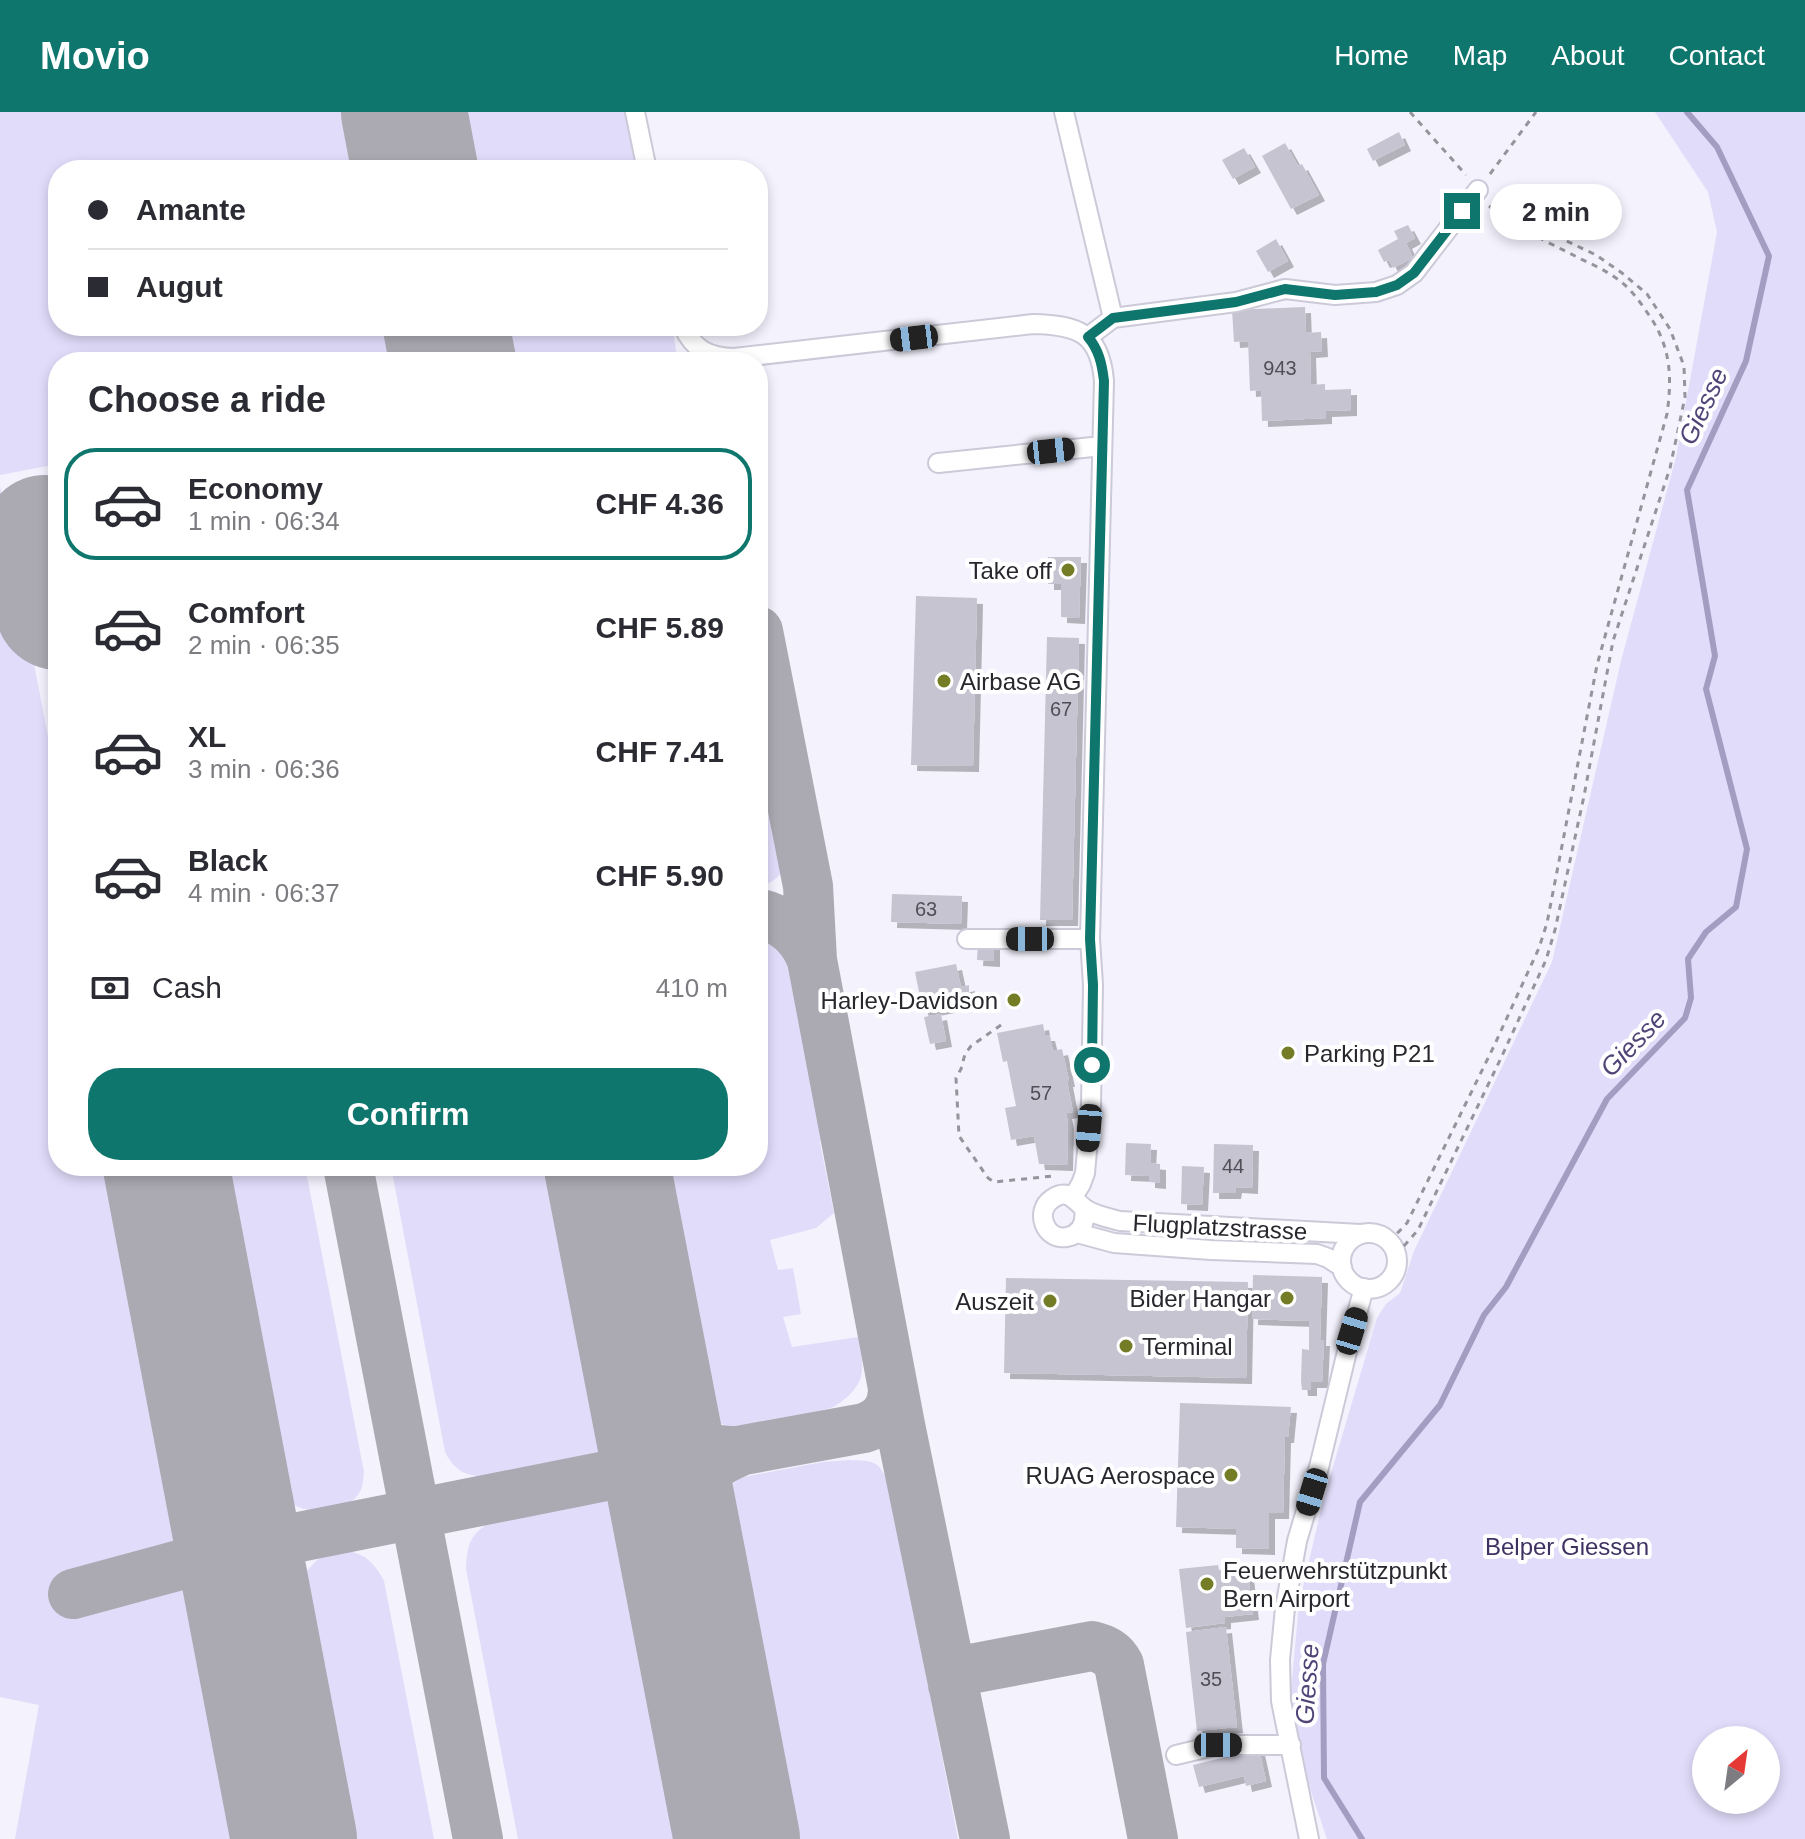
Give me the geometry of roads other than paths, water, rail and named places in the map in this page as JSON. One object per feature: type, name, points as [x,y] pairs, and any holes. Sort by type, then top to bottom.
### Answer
[{"type":"street","points":[[635,112],[645,160]]},
{"type":"street","points":[[1064,112],[1113,318]]},
{"type":"street","points":[[1088,337],[1113,318],[1236,302],[1285,289],[1335,295],[1376,292],[1397,285],[1414,273],[1478,190]]},
{"type":"street","points":[[768,354],[1033,324],[1074,329],[1094,344],[1102,367],[1102,446],[1090,939],[1093,985],[1091,1106],[1085,1173],[1078,1202],[1085,1217],[1083,1226],[1069,1237],[1051,1233],[1043,1219],[1046,1205],[1051,1199],[1060,1195],[1078,1202]]},
{"type":"street","points":[[687,336],[705,352]]},
{"type":"street","points":[[938,463],[1102,446]]},
{"type":"street","points":[[967,939],[1090,939]]},
{"type":"street","name":"Flugplatzstrasse","points":[[1078,1202],[1120,1221],[1360,1234]]},
{"type":"street","name":"Flugplatzstrasse","points":[[1077,1233],[1114,1243],[1317,1254],[1342,1267]]},
{"type":"street","points":[[1360,1234],[1376,1234],[1392,1248],[1397,1263],[1390,1279],[1376,1288],[1364,1288],[1351,1282],[1342,1267],[1344,1247],[1360,1234]]},
{"type":"street","points":[[1309,1839],[1280,1684],[1283,1622],[1297,1541],[1364,1288]]},
{"type":"street","points":[[1176,1755],[1218,1745],[1291,1745]]},
{"type":"waterway","name":"Giesse","points":[[1362,1839],[1324,1778],[1323,1664],[1360,1502],[1440,1405],[1484,1315],[1506,1287],[1607,1099],[1685,1018],[1691,998],[1688,959],[1706,932],[1736,907],[1747,849],[1706,689],[1715,656],[1687,490],[1746,361],[1769,256],[1717,147],[1687,112]]},
{"type":"place","name":"Take off","points":[[1068,570]]},
{"type":"place","name":"Airbase AG","points":[[944,681]]},
{"type":"place","name":"Harley-Davidson","points":[[1014,1000]]},
{"type":"place","name":"Parking P21","points":[[1288,1053]]},
{"type":"place","name":"Bider Hangar","points":[[1287,1298]]},
{"type":"place","name":"Auszeit","points":[[1050,1301]]},
{"type":"place","name":"Terminal","points":[[1126,1346]]},
{"type":"place","name":"RUAG Aerospace","points":[[1231,1475]]},
{"type":"place","name":"Feuerwehrstützpunkt Bern Airport","points":[[1207,1584]]},
{"type":"park label","name":"Belper Giessen","points":[[1567,1546]]}]
